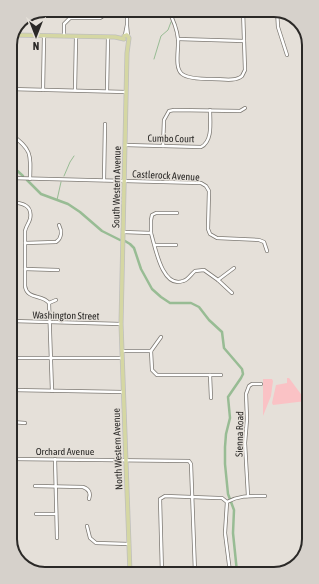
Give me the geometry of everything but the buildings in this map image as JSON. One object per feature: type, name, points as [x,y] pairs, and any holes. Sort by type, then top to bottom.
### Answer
[{"type":"main road","points":[[19,35],[126,37]]},
{"type":"main road","name":"South Western Avenue","points":[[121,324],[127,51],[126,37]]},
{"type":"main road","name":"North Western Avenue","points":[[121,324],[130,567]]},
{"type":"street","points":[[64,36],[64,24],[70,18],[102,17]]},
{"type":"street","name":"South Western Avenue","points":[[126,37],[127,17]]},
{"type":"street","points":[[171,17],[176,27],[180,71],[185,76],[234,80],[240,78],[244,73],[243,17]]},
{"type":"street","points":[[277,18],[278,27],[287,55]]},
{"type":"street","points":[[43,90],[44,36]]},
{"type":"street","points":[[75,90],[76,37]]},
{"type":"street","points":[[107,91],[108,37]]},
{"type":"street","points":[[178,40],[244,41]]},
{"type":"street","points":[[17,89],[126,92]]},
{"type":"street","points":[[163,146],[165,115],[170,111],[240,111],[245,108]]},
{"type":"street","name":"Cumbo Court","points":[[125,145],[201,147],[205,145],[209,138],[210,110]]},
{"type":"street","points":[[104,180],[105,124]]},
{"type":"street","points":[[17,139],[22,143],[30,154],[30,179]]},
{"type":"street","name":"Castlerock Avenue","points":[[17,178],[203,184],[209,191],[208,229],[210,234],[216,238],[259,240],[264,242],[267,251]]},
{"type":"street","points":[[17,202],[23,203],[30,210],[30,219],[25,228],[26,292],[33,296],[42,297],[49,303],[52,391]]},
{"type":"street","points":[[177,213],[152,214],[151,233],[163,271],[171,280],[176,282],[184,281],[195,271],[206,271],[232,293]]},
{"type":"street","points":[[25,243],[56,242],[60,238],[61,234],[59,225]]},
{"type":"street","points":[[123,232],[151,233]]},
{"type":"street","points":[[155,245],[176,245]]},
{"type":"street","points":[[218,280],[234,268]]},
{"type":"street","points":[[25,270],[58,270]]},
{"type":"street","points":[[49,303],[56,300]]},
{"type":"street","name":"Washington Street","points":[[17,321],[121,324]]},
{"type":"street","points":[[161,337],[151,351],[152,370],[157,375],[221,375]]},
{"type":"street","points":[[122,351],[151,351]]},
{"type":"street","points":[[17,358],[122,358]]},
{"type":"street","points":[[210,375],[211,398]]},
{"type":"street","name":"Sienna Road","points":[[248,496],[245,443],[247,419],[246,394],[249,386],[252,384],[261,384]]},
{"type":"street","points":[[17,390],[123,392]]},
{"type":"street","points":[[17,422],[25,423]]},
{"type":"street","name":"Orchard Avenue","points":[[17,459],[126,459],[190,461],[192,497]]},
{"type":"street","points":[[55,459],[57,538]]},
{"type":"street","points":[[35,486],[85,488],[89,491],[89,499]]},
{"type":"street","points":[[162,567],[160,499],[165,496],[222,498],[230,501],[241,496],[265,496]]},
{"type":"street","points":[[192,497],[195,567]]},
{"type":"street","points":[[229,567],[225,533],[230,501]]},
{"type":"street","points":[[36,514],[56,514]]},
{"type":"street","points":[[87,526],[90,538],[96,543],[129,544]]},
{"type":"shaded area","points":[[287,378],[289,378],[302,396],[302,401],[273,405],[272,403],[276,385],[287,383]]},
{"type":"shaded area","points":[[263,379],[272,379],[273,381],[271,396],[263,416]]},
{"type":"waterway","points":[[154,59],[161,36],[168,30],[171,22]]},
{"type":"waterway","points":[[64,176],[74,156]]},
{"type":"waterway","points":[[17,170],[23,176]]},
{"type":"waterway","points":[[27,180],[41,194],[68,204],[102,231],[120,240]]},
{"type":"waterway","points":[[57,200],[61,182]]},
{"type":"waterway","points":[[125,241],[134,248],[141,269],[152,289],[170,303],[191,303],[199,307],[209,320],[222,332],[224,348],[242,369],[243,374],[228,397],[230,418],[226,434],[225,447],[228,494],[234,510],[233,533],[236,567]]}]
